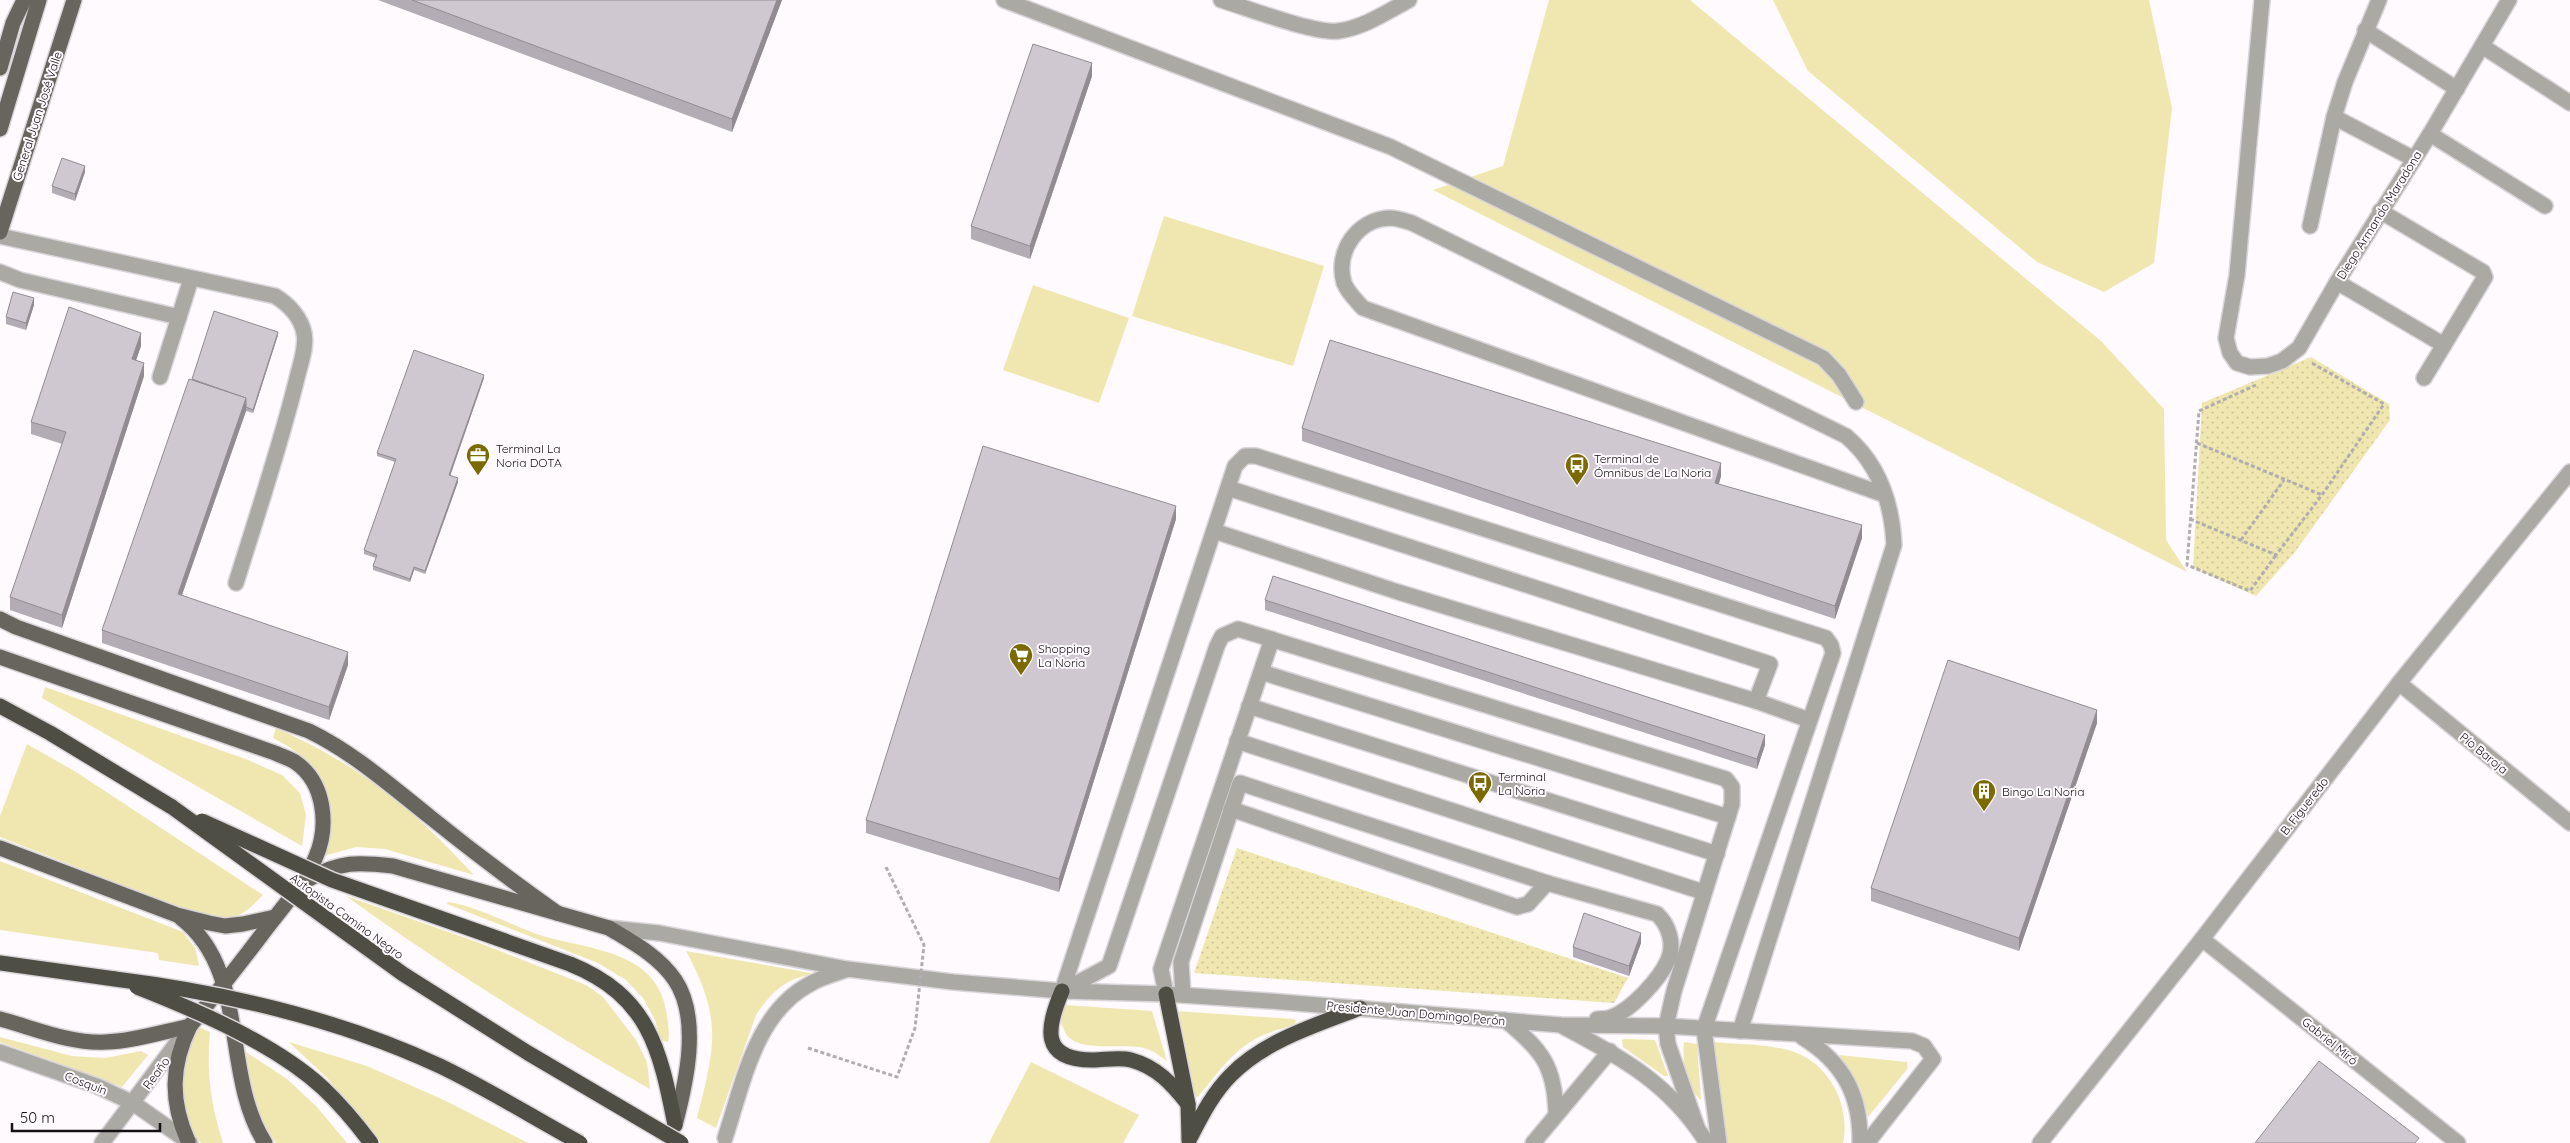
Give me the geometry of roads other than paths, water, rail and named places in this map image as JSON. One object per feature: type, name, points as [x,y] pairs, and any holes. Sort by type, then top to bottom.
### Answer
[{"type":"highway","name":"Autopista Camino Negro","points":[[0,706],[50,733],[172,807],[402,974],[528,1053],[681,1143]]},
{"type":"highway","points":[[172,807],[332,880],[591,973],[621,994],[648,1027],[666,1083],[675,1125]]},
{"type":"highway","points":[[0,963],[190,988],[266,1005],[343,1028],[440,1066],[580,1143]]},
{"type":"highway","points":[[115,978],[194,1010],[294,1065],[322,1087],[351,1116],[371,1143]]},
{"type":"highway","points":[[1062,991],[1051,1017],[1049,1033],[1054,1044],[1064,1054],[1075,1058],[1130,1060],[1151,1067],[1170,1081],[1188,1104]]},
{"type":"highway","points":[[1166,994],[1188,1104],[1188,1142]]},
{"type":"highway","points":[[1188,1142],[1207,1106],[1230,1076],[1246,1061],[1268,1047],[1308,1028],[1360,1008]]},
{"type":"main road","points":[[0,68],[13,23],[24,0]]},
{"type":"main road","points":[[0,129],[39,0]]},
{"type":"main road","name":"General Juan José Valle","points":[[0,232],[74,0]]},
{"type":"main road","points":[[0,620],[309,731],[336,744],[360,761],[493,868],[557,913]]},
{"type":"main road","points":[[0,657],[229,736],[295,762],[313,781],[320,796],[323,821],[321,841],[315,858],[299,886],[224,985],[190,1026],[176,1060],[174,1083],[178,1116],[189,1142]]},
{"type":"main road","points":[[0,848],[177,915],[225,926],[275,917]]},
{"type":"main road","points":[[299,886],[324,871],[342,864],[360,862],[393,866],[609,928],[658,960],[675,980],[684,999],[688,1038],[688,1076],[675,1125]]},
{"type":"main road","points":[[177,915],[202,938],[219,968],[224,985],[242,1088],[252,1120],[265,1143]]},
{"type":"main road","points":[[0,1019],[71,1039],[104,1042],[124,1040],[190,1026]]},
{"type":"street","points":[[1004,0],[1417,158],[1823,358],[1839,375],[1856,402]]},
{"type":"street","points":[[1222,0],[1311,27],[1336,31],[1362,25],[1409,0]]},
{"type":"street","name":"Diego Armando Maradona","points":[[2262,0],[2237,276],[2226,338],[2230,354],[2237,363],[2250,367],[2268,366],[2282,361],[2299,348],[2336,282],[2430,134],[2509,0]]},
{"type":"street","points":[[2310,226],[2334,117],[2365,30],[2379,0]]},
{"type":"street","points":[[2365,30],[2457,89]]},
{"type":"street","points":[[2482,46],[2570,103]]},
{"type":"street","points":[[2334,117],[2414,158]]},
{"type":"street","points":[[2430,134],[2545,206]]},
{"type":"street","points":[[2380,211],[2483,272],[2485,277],[2424,378]]},
{"type":"street","points":[[1740,1031],[1894,545],[1893,523],[1886,495],[1880,478],[1868,458],[1846,436],[1412,223],[1391,218],[1372,222],[1358,230],[1347,244],[1342,268],[1345,284],[1351,296],[1363,308],[1886,495]]},
{"type":"street","points":[[0,236],[275,296],[286,303],[295,313],[304,333],[305,344],[290,406],[236,583]]},
{"type":"street","points":[[0,272],[20,280],[179,318]]},
{"type":"street","points":[[160,377],[191,279]]},
{"type":"street","points":[[2336,282],[2444,345]]},
{"type":"street","points":[[1062,991],[1235,466],[1245,456],[1256,456],[1826,638],[1831,645],[1833,653],[1704,1029],[1719,1143]]},
{"type":"street","name":"B. Figueredo","points":[[2040,1143],[2202,939],[2399,683],[2570,472]]},
{"type":"street","points":[[1228,488],[1770,664],[1756,701]]},
{"type":"street","points":[[1214,531],[1398,592],[1756,701],[1810,720]]},
{"type":"street","points":[[1062,991],[1108,966],[1222,636],[1238,630],[1726,779],[1732,787],[1732,804],[1703,892],[1674,991],[1666,1026],[1668,1044],[1697,1127]]},
{"type":"street","points":[[1166,994],[1161,969],[1272,639]]},
{"type":"street","points":[[1261,672],[1728,817]]},
{"type":"street","name":"Pío Baroja","points":[[2399,683],[2570,823]]},
{"type":"street","points":[[1249,706],[1717,854]]},
{"type":"street","points":[[1237,740],[1703,892]]},
{"type":"street","points":[[1183,995],[1181,962],[1240,783],[1547,883],[1657,914],[1664,920],[1670,939],[1668,960],[1647,990],[1627,1008],[1612,1017],[1560,1025]]},
{"type":"street","points":[[1231,809],[1517,907],[1528,904],[1547,883]]},
{"type":"street","name":"Presidente Juan Domingo Perón","points":[[609,928],[659,932],[847,969],[953,982],[1062,991],[1183,995],[1560,1025],[1666,1026],[1912,1041],[1924,1046],[1933,1059],[1867,1143]]},
{"type":"street","name":"Gabriel Miró","points":[[2202,939],[2458,1143]]},
{"type":"street","points":[[725,1138],[765,1025],[791,996],[810,983],[847,969]]},
{"type":"street","points":[[1504,1020],[1529,1040],[1545,1059],[1556,1090],[1556,1114]]},
{"type":"street","points":[[1560,1025],[1610,1051],[1640,1070],[1662,1088],[1697,1127],[1707,1143]]},
{"type":"street","name":"Reaño","points":[[102,1143],[134,1103],[190,1026]]},
{"type":"street","points":[[1799,1035],[1818,1047],[1838,1066],[1848,1083],[1854,1097],[1860,1123],[1860,1143]]},
{"type":"street","points":[[1533,1143],[1610,1051]]},
{"type":"street","name":"Cosquín","points":[[0,1052],[97,1086],[134,1103],[189,1142]]},
{"type":"place","name":"Terminal La Noria DOTA","points":[[478,476]]},
{"type":"place","name":"Terminal de Ómnibus de La Noria","points":[[1577,486]]},
{"type":"place","name":"Shopping La Noria","points":[[1021,676]]},
{"type":"place","name":"Terminal La Noria","points":[[1480,804]]},
{"type":"place","name":"Bingo La Noria","points":[[1984,812]]}]
